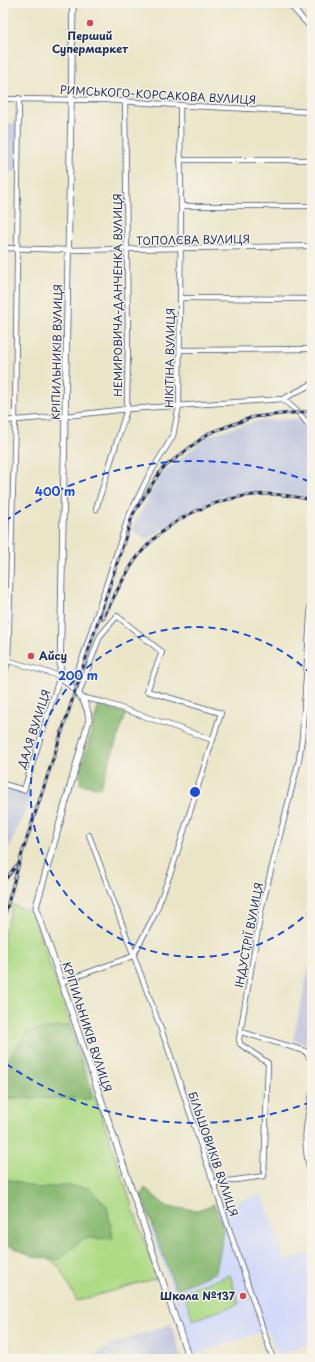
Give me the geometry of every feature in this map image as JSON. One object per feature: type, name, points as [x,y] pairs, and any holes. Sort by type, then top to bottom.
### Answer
[{"type":"street","name":"КРІПИЛЬНИКІВ ВУЛИЦЯ","points":[[60,676],[73,3]]},
{"type":"street","points":[[288,3],[312,29]]},
{"type":"street","name":"РИМСЬКОГО-КОРСАКОВА ВУЛИЦЯ","points":[[3,99],[19,98],[125,101],[180,106],[312,112]]},
{"type":"street","points":[[3,680],[6,660],[15,420],[19,98]]},
{"type":"street","name":"НЕМИРОВИЧА-ДАНЧЕНКА ВУЛИЦЯ","points":[[96,509],[127,409],[128,338],[125,101]]},
{"type":"street","name":"НІКІТІНА ВУЛИЦЯ","points":[[70,685],[82,660],[128,518],[148,477],[173,436],[179,406],[181,206],[180,106]]},
{"type":"street","points":[[180,160],[312,160]]},
{"type":"street","points":[[181,206],[312,206]]},
{"type":"street","name":"ТОПОЛЄВА ВУЛИЦЯ","points":[[3,248],[126,250],[312,246]]},
{"type":"street","points":[[180,298],[312,299]]},
{"type":"street","points":[[180,350],[312,349]]},
{"type":"street","points":[[3,421],[127,409],[283,399],[312,384]]},
{"type":"street","points":[[283,399],[298,412],[312,429]]},
{"type":"street","name":"ІНДУСТРІЇ ВУЛИЦЯ","points":[[214,1183],[264,1176],[268,1063],[240,1044],[239,1039],[262,906],[301,745],[312,586]]},
{"type":"street","points":[[62,982],[133,956],[155,914],[170,876],[221,713],[147,690],[162,652],[117,616],[100,636],[79,693]]},
{"type":"street","points":[[6,660],[60,676],[84,698],[103,702],[213,740]]},
{"type":"street","name":"ДАЛЯ ВУЛИЦЯ","points":[[3,784],[24,790],[60,676]]},
{"type":"street","name":"КРІПИЛЬНИКІВ ВУЛИЦЯ","points":[[84,698],[88,711],[88,720],[36,907],[189,1359]]},
{"type":"street","name":"БІЛЬШОВИКІВ ВУЛИЦЯ","points":[[89,835],[168,1048],[274,1359]]},
{"type":"street","points":[[241,1032],[305,1051],[312,1061]]},
{"type":"street","points":[[312,1094],[304,1138],[304,1150],[312,1176]]},
{"type":"shaded area","points":[[17,123],[17,172],[3,172],[3,124]]},
{"type":"shaded area","points":[[312,418],[312,497],[266,491],[218,497],[181,515],[147,540],[131,530],[161,475],[210,435],[257,421]]},
{"type":"shaded area","points":[[3,785],[32,795],[3,861]]},
{"type":"shaded area","points":[[312,954],[312,1045],[293,1040]]},
{"type":"shaded area","name":"Школа №137","points":[[262,1194],[286,1261],[311,1252],[312,1343],[278,1355],[268,1330],[193,1355],[151,1229]]},
{"type":"shaded area","points":[[171,1324],[182,1359],[92,1359],[111,1344]]},
{"type":"green space","points":[[99,704],[126,714],[100,788],[80,784],[81,769]]},
{"type":"green space","points":[[13,905],[32,912],[157,1278],[77,1301],[58,1265],[3,1233],[3,937]]},
{"type":"green space","points":[[69,1025],[92,1099],[3,1098],[3,1066],[27,1032]]},
{"type":"green space","points":[[3,1178],[40,1189],[63,1185],[89,1188],[107,1206],[113,1239],[84,1238],[59,1260],[35,1257],[3,1243]]},
{"type":"green space","points":[[145,1188],[167,1207],[198,1210],[214,1204],[224,1230],[216,1272],[177,1289],[174,1285],[141,1195]]},
{"type":"green space","points":[[230,1275],[239,1304],[193,1320],[183,1291]]},
{"type":"railway","points":[[3,922],[19,863],[133,514],[162,469],[209,433],[253,417],[312,411]]},
{"type":"railway","points":[[103,619],[124,577],[139,555],[164,530],[180,520],[213,504],[249,495],[267,494],[312,500]]},
{"type":"railway","points":[[3,882],[16,866]]},
{"type":"place","name":"Перший Супермаркет","points":[[90,23]]},
{"type":"place","name":"Айсу","points":[[31,656]]},
{"type":"place","name":"Школа №137","points":[[243,1296]]}]
